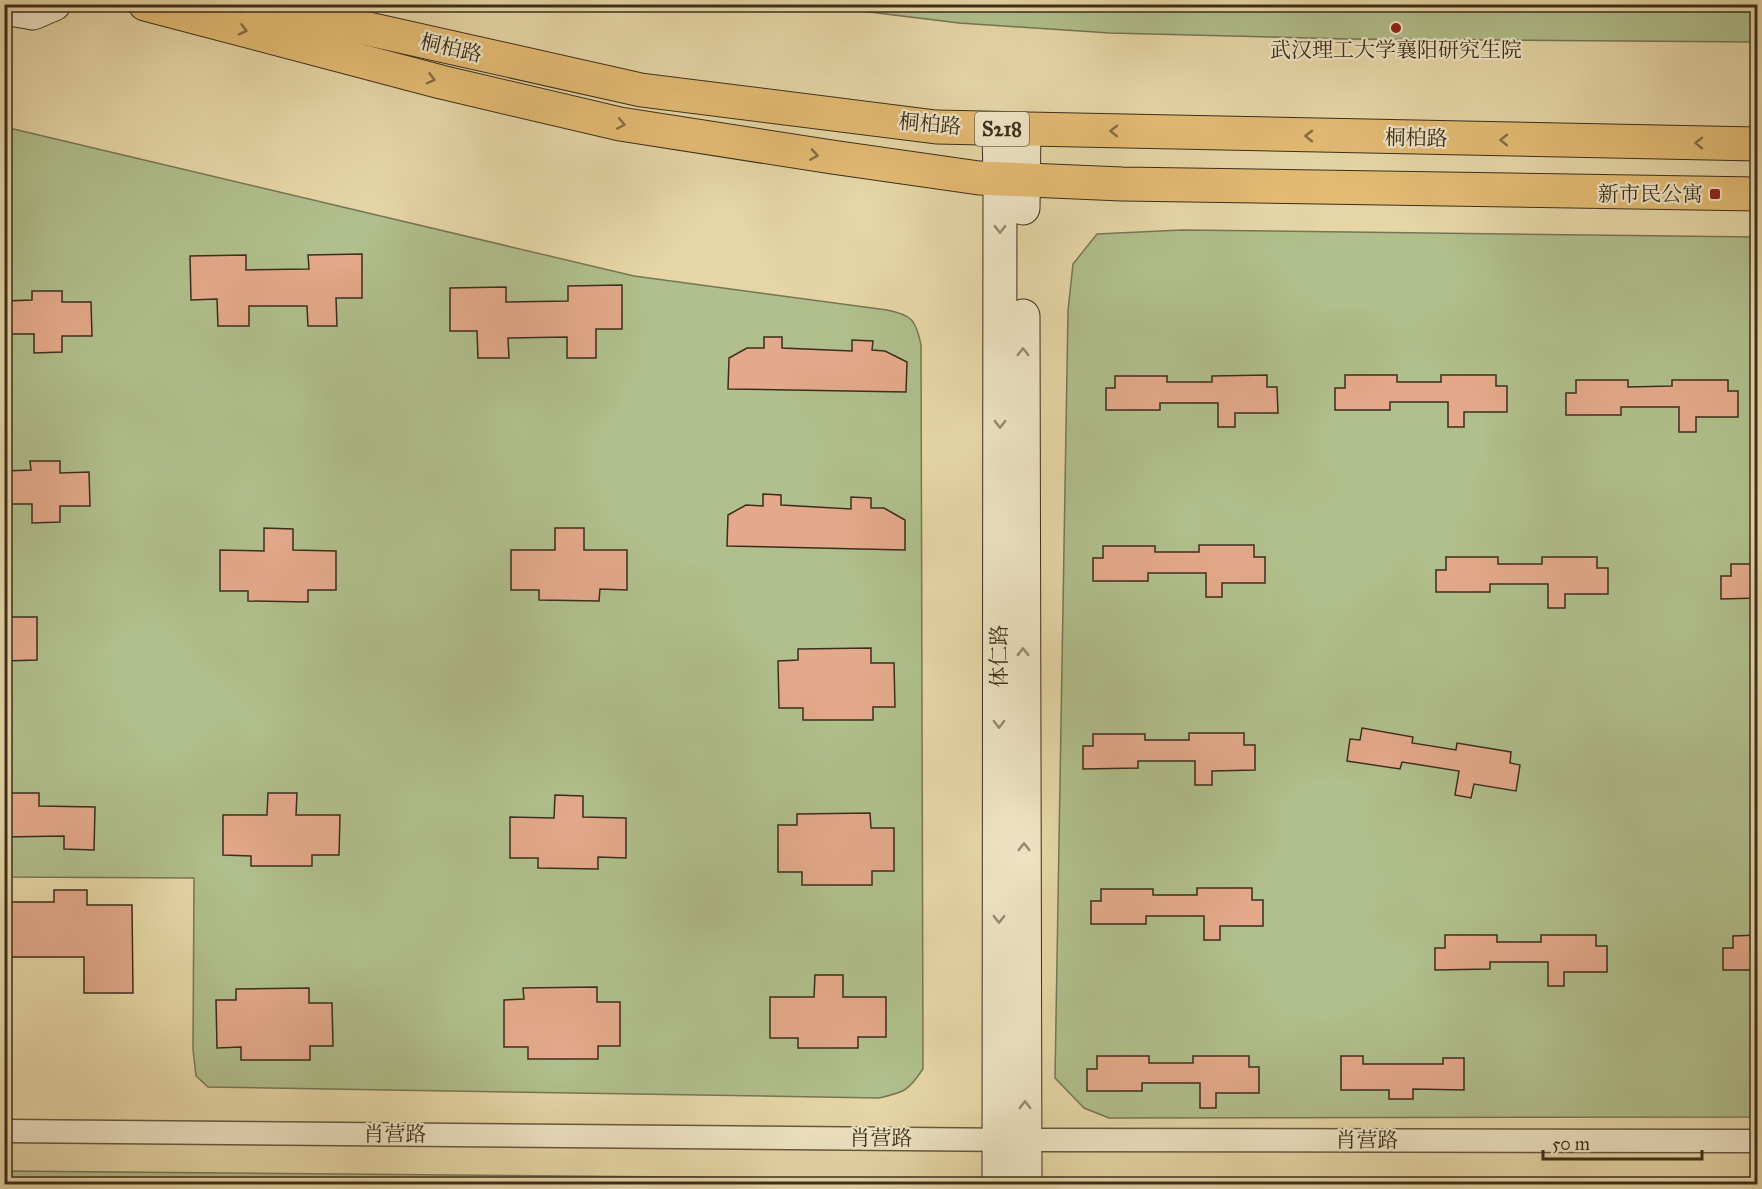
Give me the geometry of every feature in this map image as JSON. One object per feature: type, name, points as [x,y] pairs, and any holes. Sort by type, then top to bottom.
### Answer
[{"type":"main road","points":[[146,4],[441,82],[620,124],[832,158],[979,178],[1122,184],[1758,195]]},
{"type":"main road","name":"桐柏路","points":[[257,4],[641,90],[936,127],[1758,144]]},
{"type":"street","points":[[4,8],[33,14],[54,4]]},
{"type":"street","name":"体仁路","points":[[1011,129],[1012,1139],[1025,1185]]},
{"type":"street","name":"肖营路","points":[[4,1131],[1012,1139],[1758,1141]]},
{"type":"street","name":"体仁路","points":[[999,1185],[1012,1139]]},
{"type":"green space","name":"武汉理工大学襄阳研究生院","points":[[1757,4],[1757,42],[1347,39],[1110,33],[959,23],[812,5]]},
{"type":"green space","points":[[5,127],[634,276],[887,310],[902,314],[912,320],[921,345],[923,1069],[905,1090],[879,1098],[208,1087],[196,1076],[193,1049],[194,878],[5,877]]},
{"type":"green space","points":[[1182,230],[1757,237],[1757,1117],[1109,1118],[1084,1108],[1055,1078],[1068,311],[1073,264],[1097,234]]},
{"type":"green space","points":[[5,1171],[897,1179],[913,1184],[5,1184]]},
{"type":"building","points":[[362,254],[362,298],[336,298],[337,326],[308,326],[307,306],[249,306],[249,326],[218,326],[217,299],[191,300],[190,256],[246,255],[246,270],[309,269],[308,255]]},
{"type":"building","points":[[622,285],[622,329],[596,329],[596,358],[567,358],[567,337],[508,338],[509,358],[478,358],[477,331],[450,331],[450,288],[506,287],[506,302],[568,301],[568,286]]},
{"type":"building","points":[[32,291],[62,291],[62,302],[91,302],[92,336],[62,336],[62,352],[34,353],[34,334],[4,334],[4,301],[32,300]]},
{"type":"building","points":[[764,337],[782,337],[782,348],[852,351],[852,340],[873,341],[872,350],[885,351],[907,362],[906,392],[728,389],[729,358],[747,348],[764,348]]},
{"type":"building","points":[[1267,375],[1267,387],[1277,387],[1278,413],[1235,413],[1235,427],[1218,427],[1218,403],[1160,403],[1160,410],[1106,410],[1106,388],[1115,388],[1115,376],[1167,376],[1167,382],[1212,382],[1212,376]]},
{"type":"building","points":[[1345,375],[1397,375],[1397,382],[1441,382],[1441,375],[1496,375],[1496,386],[1507,386],[1507,412],[1464,412],[1464,427],[1448,427],[1448,402],[1390,402],[1390,410],[1335,410],[1335,388],[1345,388]]},
{"type":"building","points":[[1576,380],[1628,380],[1628,387],[1672,386],[1672,380],[1728,380],[1728,391],[1738,391],[1738,417],[1696,417],[1696,432],[1679,432],[1679,407],[1621,407],[1621,415],[1566,415],[1566,393],[1576,393]]},
{"type":"building","points":[[30,461],[60,461],[60,473],[89,472],[90,506],[60,506],[60,522],[32,523],[32,504],[4,504],[4,471],[31,470]]},
{"type":"building","points":[[763,494],[781,495],[781,505],[851,509],[851,497],[871,498],[871,508],[884,508],[905,520],[905,550],[727,546],[728,515],[746,505],[763,506]]},
{"type":"building","points":[[264,528],[293,529],[293,550],[336,551],[336,590],[308,590],[308,602],[248,601],[248,591],[220,591],[220,550],[264,551]]},
{"type":"building","points":[[555,528],[584,528],[584,550],[627,550],[627,590],[600,589],[599,601],[539,600],[539,590],[511,590],[511,550],[555,550]]},
{"type":"building","points":[[1199,545],[1254,545],[1254,557],[1265,557],[1265,583],[1222,583],[1222,597],[1206,597],[1206,573],[1148,573],[1148,581],[1093,581],[1093,558],[1103,558],[1103,546],[1155,546],[1155,552],[1199,552]]},
{"type":"building","points":[[1446,557],[1498,557],[1498,564],[1542,564],[1542,557],[1597,557],[1597,568],[1608,568],[1608,594],[1565,594],[1565,608],[1548,608],[1548,584],[1490,584],[1490,592],[1436,592],[1436,570],[1446,570]]},
{"type":"building","points":[[1731,564],[1758,564],[1758,598],[1721,599],[1721,576],[1731,576]]},
{"type":"building","points":[[4,617],[37,617],[37,660],[4,661]]},
{"type":"building","points":[[871,648],[871,663],[894,663],[895,707],[873,707],[873,720],[803,720],[803,708],[779,708],[778,661],[798,660],[798,649]]},
{"type":"building","points":[[1362,728],[1413,737],[1412,743],[1456,750],[1457,743],[1511,752],[1510,763],[1520,765],[1516,791],[1474,784],[1471,798],[1455,795],[1459,771],[1402,762],[1400,769],[1347,761],[1350,739],[1360,740]]},
{"type":"building","points":[[1189,733],[1244,733],[1244,745],[1255,745],[1255,770],[1212,771],[1212,785],[1195,785],[1195,761],[1138,761],[1138,768],[1083,769],[1083,746],[1093,746],[1093,734],[1145,734],[1145,740],[1189,740]]},
{"type":"building","points":[[4,793],[39,793],[39,806],[95,807],[94,850],[64,849],[64,836],[4,837]]},
{"type":"building","points":[[268,793],[297,793],[296,815],[340,815],[339,855],[312,855],[312,866],[251,866],[251,856],[223,855],[223,815],[267,815]]},
{"type":"building","points":[[555,795],[583,796],[583,817],[626,818],[626,858],[598,857],[598,869],[538,868],[538,858],[510,858],[510,817],[554,818]]},
{"type":"building","points":[[870,813],[871,828],[894,828],[894,871],[872,871],[872,885],[802,885],[802,872],[778,872],[778,825],[797,825],[797,814]]},
{"type":"building","points":[[1197,888],[1252,888],[1252,900],[1263,900],[1263,926],[1220,926],[1220,940],[1204,940],[1204,916],[1146,916],[1146,924],[1091,924],[1091,901],[1101,901],[1101,889],[1153,889],[1153,895],[1197,895]]},
{"type":"building","points":[[54,890],[87,890],[87,905],[132,905],[133,993],[84,993],[84,957],[4,957],[4,902],[54,902]]},
{"type":"building","points":[[1445,935],[1497,935],[1497,942],[1541,942],[1541,935],[1596,935],[1596,946],[1607,946],[1607,972],[1564,972],[1564,986],[1548,986],[1548,962],[1490,962],[1490,969],[1435,970],[1435,948],[1445,948]]},
{"type":"building","points":[[1758,935],[1758,970],[1723,970],[1723,948],[1733,948],[1733,936]]},
{"type":"building","points":[[815,975],[843,975],[843,997],[886,997],[886,1037],[858,1037],[858,1048],[798,1048],[798,1038],[770,1038],[770,997],[814,997]]},
{"type":"building","points":[[597,987],[597,1002],[620,1002],[620,1046],[598,1046],[598,1059],[528,1059],[528,1047],[504,1047],[504,1000],[524,999],[523,988]]},
{"type":"building","points":[[309,988],[309,1003],[332,1003],[333,1046],[310,1046],[310,1060],[241,1060],[241,1047],[217,1048],[216,1000],[236,1000],[236,989]]},
{"type":"building","points":[[1097,1056],[1149,1056],[1149,1063],[1193,1063],[1193,1056],[1249,1056],[1249,1067],[1259,1067],[1259,1093],[1216,1093],[1216,1108],[1200,1108],[1200,1083],[1142,1083],[1142,1091],[1087,1091],[1087,1069],[1097,1069]]},
{"type":"building","points":[[1341,1056],[1363,1056],[1363,1064],[1443,1064],[1443,1058],[1464,1058],[1464,1090],[1413,1089],[1413,1099],[1389,1099],[1389,1090],[1341,1090]]},
{"type":"place","name":"武汉理工大学襄阳研究生院","points":[[1396,28]]},
{"type":"place","name":"新市民公寓","points":[[1715,194]]}]
